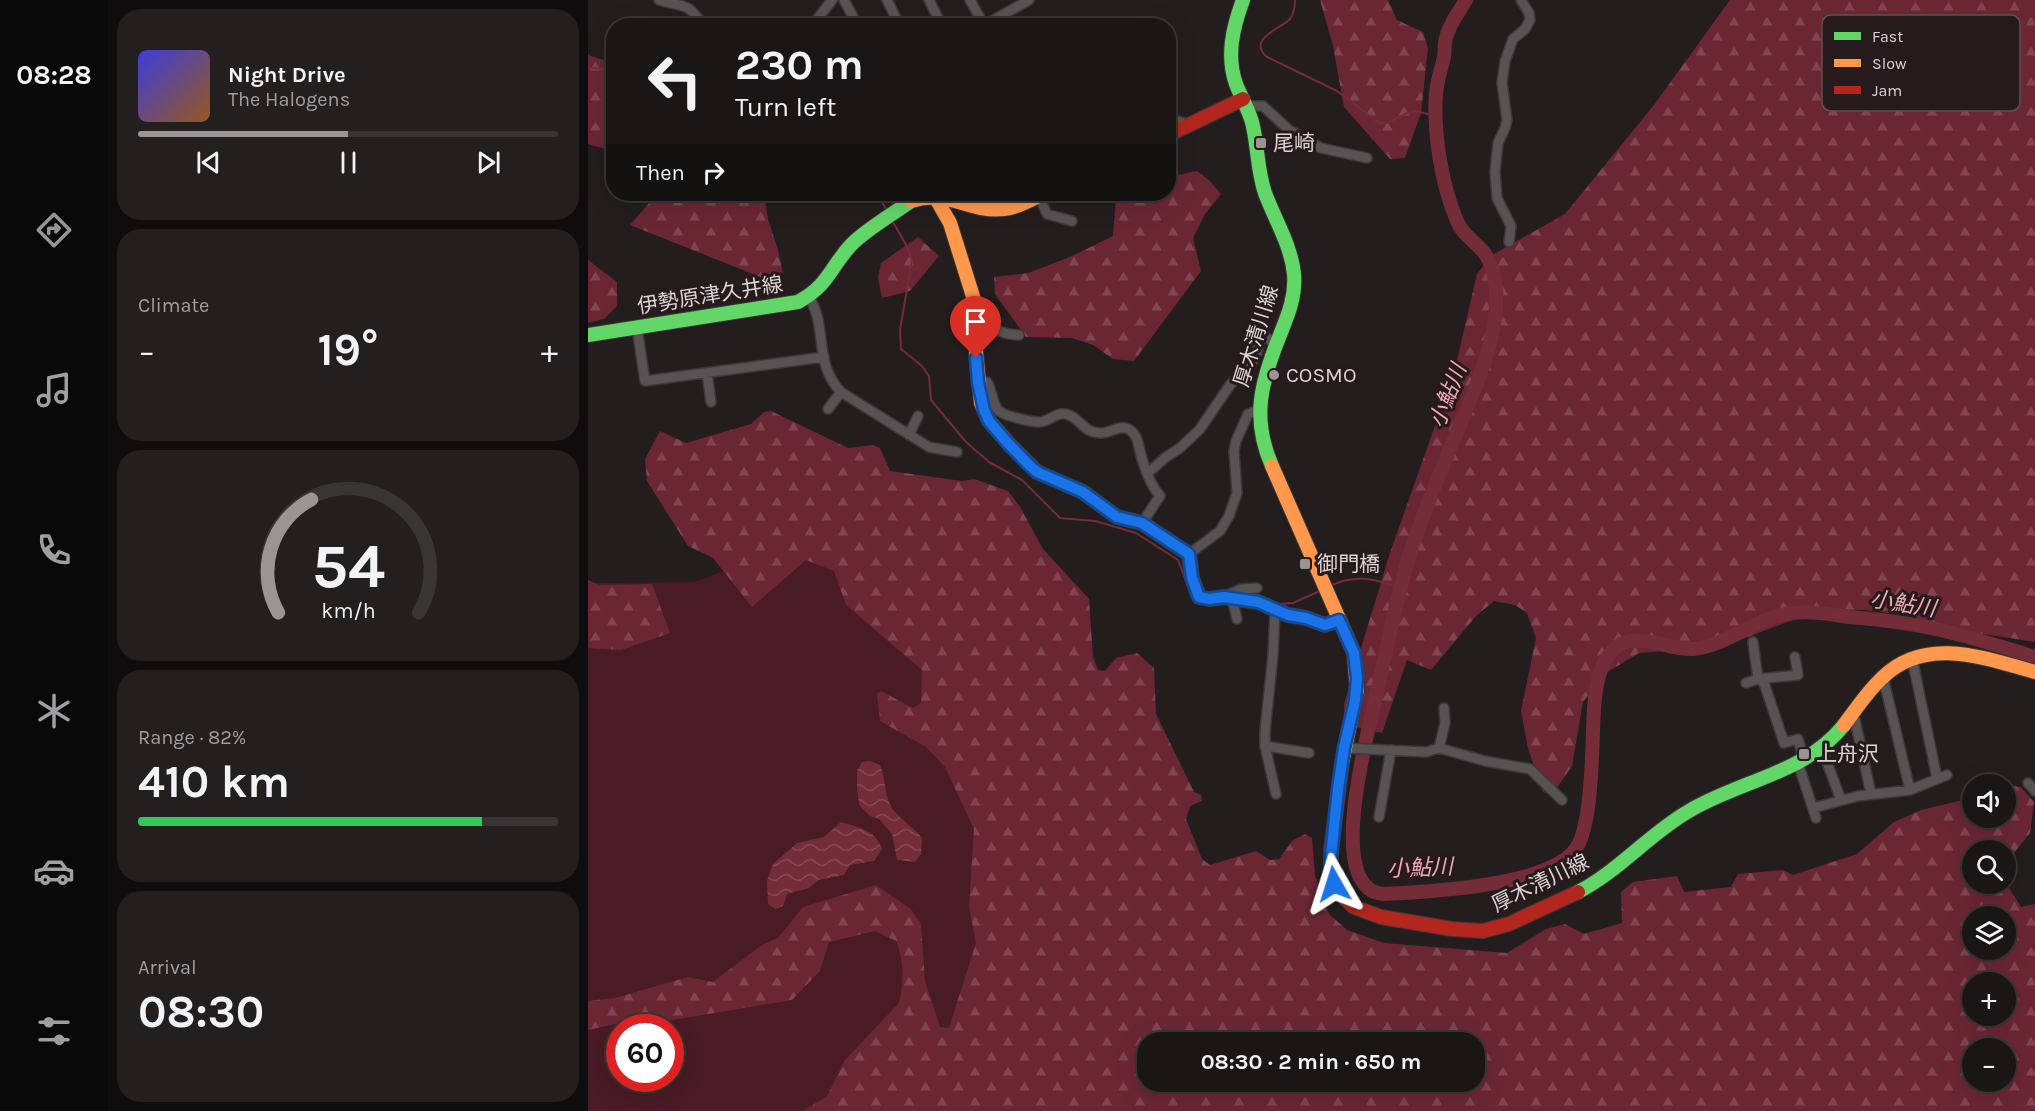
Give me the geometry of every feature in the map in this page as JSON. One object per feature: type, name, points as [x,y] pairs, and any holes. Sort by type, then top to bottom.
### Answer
[{"type":"main road","points":[[1176,131],[1245,103],[1233,74],[1230,50],[1235,23],[1244,0]]},
{"type":"main road","name":"厚木清川線","points":[[1245,103],[1252,122],[1262,183],[1287,246],[1293,270],[1292,305],[1264,378],[1258,410],[1265,450],[1354,653],[1357,678],[1351,748],[1330,866],[1334,884],[1343,898],[1355,908],[1374,916],[1467,931],[1485,931],[1501,927],[1583,890],[1601,879],[1687,812],[1711,799],[1801,762],[1822,749],[1830,742],[1866,693],[1883,676],[1912,658],[1936,652],[1955,652],[2035,672]]},
{"type":"main road","name":"伊勢原津久井線","points":[[588,335],[798,302],[809,297],[826,283],[853,243],[912,201]]},
{"type":"main road","points":[[938,201],[950,223],[976,306],[975,342],[981,403],[989,421],[1005,440],[1037,472],[1083,492],[1117,517],[1142,523],[1189,554],[1192,578],[1199,597],[1258,602],[1275,610],[1325,625],[1339,620]]},
{"type":"main road","name":"伊勢原津久井線","points":[[961,201],[991,209],[1016,206],[1027,201]]},
{"type":"street","points":[[659,0],[684,2],[692,7],[699,18]]},
{"type":"street","points":[[818,18],[832,0]]},
{"type":"street","points":[[844,0],[854,18]]},
{"type":"street","points":[[887,0],[896,18]]},
{"type":"street","points":[[929,0],[938,18]]},
{"type":"street","points":[[970,0],[979,18]]},
{"type":"street","points":[[993,18],[1013,4],[1029,0]]},
{"type":"street","points":[[1509,242],[1511,226],[1497,198],[1495,172],[1498,143],[1507,120],[1502,83],[1505,61],[1513,39],[1525,29],[1530,20],[1521,0]]},
{"type":"street","points":[[1245,103],[1263,106],[1289,130],[1321,148],[1367,158]]},
{"type":"street","points":[[1176,120],[1190,124]]},
{"type":"street","points":[[1043,201],[1047,214],[1071,221]]},
{"type":"street","points":[[809,297],[816,310],[826,371],[841,392],[929,447],[957,452]]},
{"type":"street","points":[[976,306],[981,310],[984,321],[997,330],[1010,335],[1019,335]]},
{"type":"street","points":[[637,328],[645,381],[824,357]]},
{"type":"street","points":[[1148,473],[1200,429],[1230,385],[1252,362],[1260,339],[1264,336],[1276,344]]},
{"type":"street","points":[[707,373],[711,402]]},
{"type":"street","points":[[978,382],[987,382],[991,388],[993,401],[1006,415],[1040,422],[1059,413],[1070,416],[1092,432],[1102,433],[1123,427],[1131,430],[1138,441],[1142,460],[1152,486],[1160,496],[1142,523]]},
{"type":"street","points":[[828,409],[841,392]]},
{"type":"street","points":[[1189,554],[1221,531],[1229,516],[1237,493],[1234,451],[1236,441],[1248,414],[1258,410]]},
{"type":"street","points":[[909,435],[918,416]]},
{"type":"street","points":[[1237,619],[1228,598],[1241,589],[1257,588]]},
{"type":"street","points":[[1275,610],[1265,746],[1276,794]]},
{"type":"street","points":[[1753,642],[1758,679],[1764,683],[1784,743],[1798,739],[1801,762],[1816,818]]},
{"type":"street","points":[[1746,683],[1758,679],[1798,675],[1795,657]]},
{"type":"street","points":[[1813,808],[1871,794],[1910,790],[1942,776],[1912,658]]},
{"type":"street","points":[[1883,676],[1910,790]]},
{"type":"street","points":[[1439,748],[1444,723],[1444,708]]},
{"type":"street","points":[[1850,715],[1855,720],[1871,794]]},
{"type":"street","points":[[1265,746],[1309,753]]},
{"type":"street","points":[[1351,748],[1426,752],[1439,748],[1485,761],[1530,769],[1562,800]]},
{"type":"street","points":[[1822,749],[1841,800]]},
{"type":"street","points":[[1379,818],[1389,750]]},
{"type":"shaded area","points":[[823,532],[1068,780],[919,1111],[588,1111],[588,583],[695,582]]},
{"type":"green space","points":[[1320,0],[1388,0],[1397,20],[1423,32],[1428,48],[1421,113],[1405,158],[1390,159],[1344,107],[1333,46]]},
{"type":"green space","points":[[1730,0],[2035,0],[2035,642],[1964,631],[1903,615],[1864,610],[1822,609],[1724,646],[1639,653],[1606,673],[1583,702],[1572,766],[1552,795],[1543,792],[1528,748],[1521,711],[1536,638],[1527,613],[1515,605],[1494,601],[1476,616],[1431,670],[1407,660],[1382,733],[1344,724],[1344,704],[1390,553],[1455,369],[1477,274],[1492,255],[1565,214],[1654,105]]},
{"type":"green space","points":[[588,55],[606,61],[606,149],[588,144]]},
{"type":"green space","points":[[1197,171],[1221,194],[1205,214],[1193,238],[1201,271],[1134,361],[1113,359],[1093,345],[1072,338],[1026,337],[995,294],[994,277],[1028,273],[1070,257],[1113,236],[1116,201],[1176,201],[1176,176]]},
{"type":"green space","points":[[651,201],[765,201],[783,273],[773,282],[630,225]]},
{"type":"green space","points":[[918,237],[939,256],[910,291],[882,298],[878,278],[881,263]]},
{"type":"green space","points":[[588,260],[617,282],[617,306],[604,319],[588,323]]},
{"type":"green space","points":[[771,411],[848,448],[873,445],[880,448],[890,471],[962,481],[974,479],[1008,491],[1020,507],[1043,549],[1089,599],[1093,657],[1098,670],[1105,671],[1116,658],[1137,653],[1154,668],[1156,714],[1194,792],[1201,795],[1202,801],[1190,806],[1186,819],[1202,859],[1210,865],[1256,851],[1270,860],[1279,859],[1293,840],[1305,834],[1312,838],[1315,875],[1329,914],[1347,930],[1384,943],[1507,953],[1546,929],[1565,924],[1584,934],[1622,923],[1621,892],[1633,882],[1677,876],[1684,892],[1731,887],[1738,874],[1783,870],[1793,875],[1857,854],[1894,822],[1921,810],[1962,800],[1962,828],[2016,828],[2016,786],[2021,787],[2034,802],[2030,833],[2016,850],[2016,840],[1962,840],[1962,894],[2013,894],[2021,907],[2035,904],[2035,1111],[803,1111],[827,1096],[845,1060],[899,1003],[902,971],[899,948],[896,941],[875,931],[829,942],[820,971],[792,1000],[684,1018],[684,1014],[606,1014],[606,1026],[588,1030],[588,1001],[615,998],[688,977],[713,982],[762,945],[778,938],[803,907],[876,885],[911,909],[921,924],[925,981],[940,1027],[949,1028],[976,943],[969,907],[974,829],[945,767],[926,747],[880,721],[877,694],[881,691],[913,708],[921,703],[922,670],[846,605],[834,571],[806,560],[752,607],[713,558],[688,546],[647,481],[645,459],[660,431],[686,443],[751,424],[764,412]]},
{"type":"green space","points":[[588,580],[600,585],[652,584],[670,633],[621,650],[588,648]]},
{"type":"water","points":[[870,761],[880,765],[888,800],[894,811],[922,838],[921,854],[915,862],[897,860],[892,834],[879,819],[870,816],[859,805],[857,771],[862,762]]},
{"type":"water","points":[[841,822],[866,830],[875,837],[882,849],[874,861],[850,865],[844,875],[818,880],[809,888],[787,894],[783,906],[776,909],[768,904],[767,881],[773,864],[797,843],[824,837]]},
{"type":"waterway","points":[[1295,0],[1290,19],[1263,39],[1262,51],[1267,57],[1337,91],[1379,123],[1387,123],[1415,111],[1436,116]]},
{"type":"waterway","name":"小鮎川","points":[[1466,0],[1445,40],[1444,57],[1436,94],[1437,142],[1447,192],[1457,221],[1463,231],[1484,252],[1493,271],[1496,285],[1495,318],[1479,378],[1412,547],[1366,737],[1355,805],[1353,838],[1356,866],[1366,886],[1384,894],[1458,889],[1543,871],[1564,860],[1577,847],[1582,837],[1588,808],[1598,679],[1605,660],[1611,652],[1629,641],[1693,649],[1717,643],[1774,617],[1810,612],[1926,627],[2035,657]]},
{"type":"waterway","points":[[588,68],[606,69]]},
{"type":"waterway","points":[[881,201],[888,212]]},
{"type":"waterway","points":[[893,222],[912,260],[900,330],[901,349],[922,366],[929,376],[931,400],[966,442],[989,462],[1022,480],[1060,518],[1095,521],[1136,533],[1178,560],[1186,581]]},
{"type":"waterway","points":[[1332,585],[1349,580],[1366,579],[1400,588]]},
{"type":"waterway","points":[[1279,604],[1293,603],[1322,590]]},
{"type":"traffic: fast","points":[[1243,0],[1236,21],[1231,63],[1236,84],[1252,122],[1265,193],[1286,243],[1294,274],[1291,305],[1273,352],[1261,400],[1262,432],[1272,466]]},
{"type":"traffic: fast","points":[[588,335],[798,302],[823,283],[857,239],[911,201]]},
{"type":"traffic: fast","points":[[1578,892],[1607,874],[1674,820],[1709,800],[1792,766],[1811,755],[1844,725]]},
{"type":"traffic: slow","points":[[938,201],[950,223],[976,306],[975,342],[981,403],[989,421],[1010,445]]},
{"type":"traffic: slow","points":[[956,201],[991,209],[1009,208],[1028,201]]},
{"type":"traffic: slow","points":[[1272,466],[1354,653],[1357,690],[1342,763]]},
{"type":"traffic: slow","points":[[1844,725],[1882,678],[1899,665],[1917,657],[1936,654],[1976,656],[2035,672]]},
{"type":"traffic: jam","points":[[1176,131],[1243,99]]},
{"type":"traffic: jam","points":[[1010,445],[1037,472],[1083,492],[1117,517],[1142,523],[1189,554],[1192,578],[1199,597],[1209,599],[1224,597],[1258,602],[1288,615],[1306,618],[1325,625],[1339,620]]},
{"type":"traffic: jam","points":[[1342,763],[1331,850],[1331,872],[1340,894],[1354,907],[1381,917],[1452,929],[1483,931],[1509,924],[1578,892]]},
{"type":"place","name":"尾崎","points":[[1261,143]]},
{"type":"place","name":"COSMO","points":[[1274,375]]},
{"type":"place","name":"御門橋","points":[[1305,564]]},
{"type":"place","name":"上舟沢","points":[[1804,754]]},
{"type":"route","points":[[976,358],[981,403],[989,421],[1005,440],[1037,472],[1060,484],[1083,492],[1117,517],[1142,523],[1183,549],[1189,554],[1192,578],[1199,597],[1209,599],[1224,597],[1258,602],[1288,615],[1306,618],[1325,625],[1339,620],[1354,653],[1357,678],[1355,701],[1340,770],[1330,866],[1334,884]]}]
